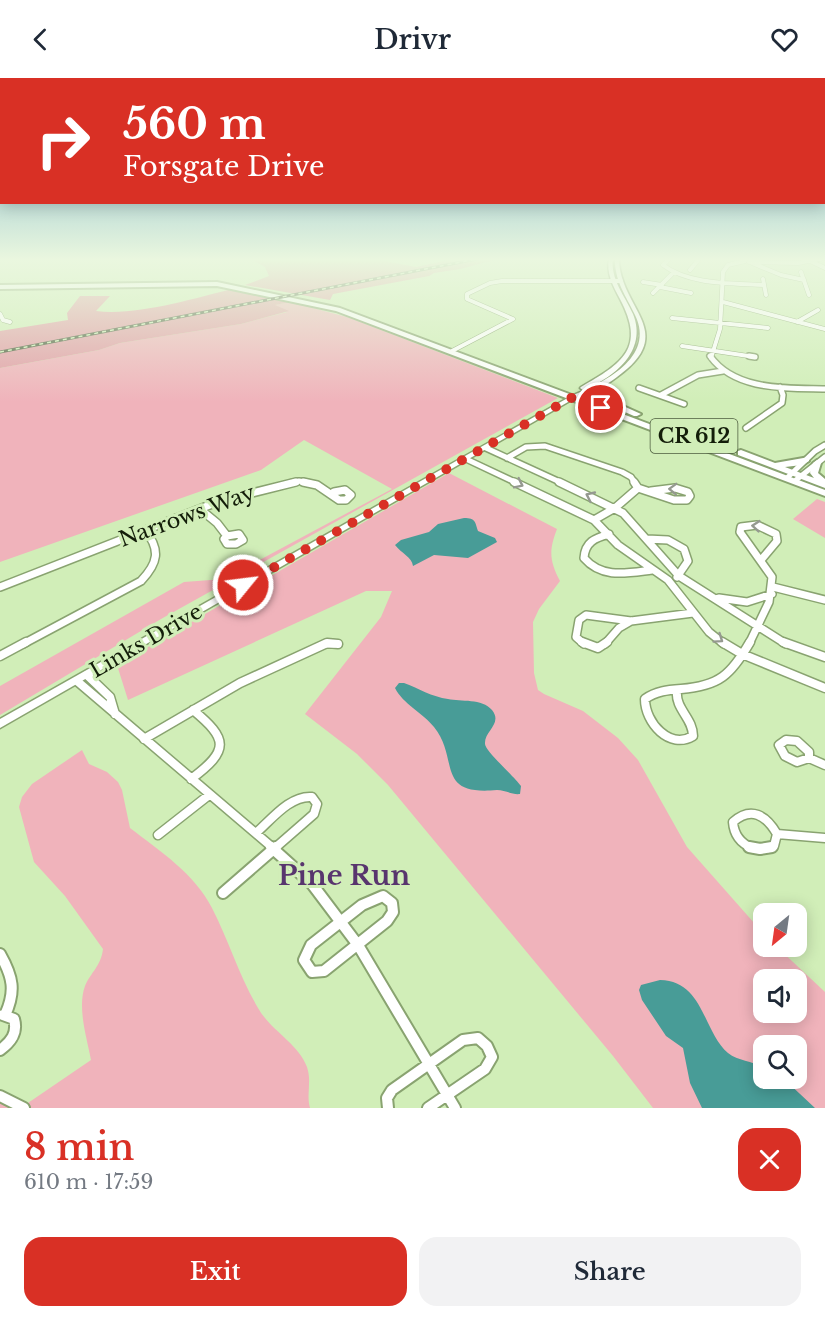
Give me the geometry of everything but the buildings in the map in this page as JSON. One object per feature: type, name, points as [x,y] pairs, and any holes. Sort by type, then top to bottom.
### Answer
[{"type":"main road","name":"CR 612","points":[[332,306],[352,310],[793,477],[825,484]]},
{"type":"main road","points":[[577,394],[627,358],[634,344],[633,321],[626,306]]},
{"type":"main road","points":[[577,394],[599,387],[624,369],[641,345],[642,324],[633,306]]},
{"type":"main road","points":[[599,387],[596,392],[598,396],[638,414]]},
{"type":"main road","name":"CR 612","points":[[577,394],[638,414],[769,464],[825,493]]},
{"type":"main road","points":[[769,464],[789,465],[806,459]]},
{"type":"main road","points":[[821,460],[813,473],[825,484]]},
{"type":"street","points":[[455,350],[513,319],[483,306]]},
{"type":"street","points":[[723,306],[721,322],[712,350],[712,360],[723,371],[748,382],[780,387],[825,389]]},
{"type":"street","points":[[738,306],[825,329]]},
{"type":"street","points":[[797,322],[818,310]]},
{"type":"street","points":[[0,314],[3,320],[10,322]]},
{"type":"street","points":[[672,318],[768,328]]},
{"type":"street","points":[[766,321],[770,336]]},
{"type":"street","points":[[682,346],[754,357]]},
{"type":"street","points":[[661,395],[698,375],[723,371]]},
{"type":"street","points":[[746,428],[782,403],[783,395],[780,387]]},
{"type":"street","points":[[639,388],[684,404]]},
{"type":"street","name":"Links Drive","points":[[0,724],[577,394]]},
{"type":"street","points":[[793,477],[806,459],[825,443]]},
{"type":"street","points":[[507,458],[526,447],[552,448],[622,472],[631,477],[638,488],[677,501],[687,500],[690,496],[688,492],[679,488],[651,491]]},
{"type":"street","points":[[486,448],[615,508],[680,576],[789,646],[825,657]]},
{"type":"street","points":[[466,459],[594,520],[618,545],[668,580],[709,632],[742,654],[825,688]]},
{"type":"street","points":[[793,477],[821,460]]},
{"type":"street","name":"Narrows Way","points":[[0,587],[220,501],[289,482],[317,485],[339,500],[346,500],[351,495],[345,490],[334,492]]},
{"type":"street","points":[[594,520],[615,508],[638,488]]},
{"type":"street","points":[[200,509],[227,536]]},
{"type":"street","points":[[677,691],[675,699],[678,706],[693,728],[693,736],[685,741],[674,740],[663,735],[644,707],[645,699],[649,695],[717,683],[727,675],[766,614],[772,591],[772,577],[740,532],[741,527],[757,525],[776,534],[777,541],[761,560]]},
{"type":"street","points":[[0,656],[130,588],[141,580],[152,570],[158,557],[157,547],[145,530]]},
{"type":"street","points":[[609,534],[595,537],[587,544],[584,558],[591,566],[609,573],[652,570]]},
{"type":"street","points":[[646,539],[668,540],[684,549],[688,561],[680,576],[668,580]]},
{"type":"street","points":[[707,594],[726,600],[747,602],[772,591],[825,600]]},
{"type":"street","points":[[632,621],[620,628],[598,648],[580,643],[576,637],[579,620],[586,615],[632,621],[693,613]]},
{"type":"street","points":[[144,739],[240,683],[327,644],[338,644]]},
{"type":"street","points":[[87,675],[110,697],[115,714]]},
{"type":"street","points":[[77,681],[256,833],[312,884],[358,945],[455,1108]]},
{"type":"street","points":[[191,779],[212,760],[219,748],[220,737],[217,730],[193,710]]},
{"type":"street","points":[[809,758],[825,765]]},
{"type":"street","points":[[158,835],[209,795]]},
{"type":"street","points":[[223,893],[314,814],[317,804],[312,797],[303,796],[294,800],[256,833]]},
{"type":"street","points":[[742,814],[759,815],[773,826],[777,834],[774,846],[768,849],[751,848],[736,837],[733,822],[742,814]]},
{"type":"street","points":[[777,834],[825,838]]},
{"type":"street","points":[[383,896],[392,903],[393,912],[387,921],[324,971],[312,972],[304,960],[306,952],[311,945],[341,923],[374,898],[383,896]]},
{"type":"street","points":[[0,954],[10,970],[15,993],[2,1015],[14,1019],[16,1026],[12,1039],[0,1050]]},
{"type":"street","points":[[388,1108],[387,1098],[392,1089],[464,1040],[478,1038],[488,1046],[492,1057],[485,1069],[428,1108]]},
{"type":"street","points":[[0,1096],[24,1108]]},
{"type":"shaded area","points":[[72,306],[101,306],[96,311],[112,312],[164,306],[277,306],[289,311],[241,324],[120,343],[99,350],[0,368],[0,331],[68,320],[67,313]]},
{"type":"shaded area","points":[[276,306],[305,306],[347,317],[558,398],[161,619],[0,715],[0,686],[184,582],[224,579],[392,489],[304,440],[261,470],[0,562],[0,368],[99,350],[120,343],[241,324],[287,312]]},
{"type":"shaded area","points":[[449,473],[557,529],[551,555],[560,581],[539,609],[533,622],[534,673],[538,690],[583,711],[618,738],[638,760],[687,847],[753,922],[753,957],[788,957],[800,969],[753,969],[753,1023],[807,1023],[807,975],[825,992],[825,1108],[653,1108],[613,1056],[388,785],[357,754],[305,714],[381,617],[392,591],[366,591],[128,700],[117,665]]},
{"type":"shaded area","points":[[817,499],[825,502],[825,538],[793,519]]},
{"type":"shaded area","points":[[82,750],[89,764],[107,772],[118,782],[122,790],[130,828],[165,854],[205,896],[258,1008],[270,1024],[297,1051],[307,1067],[310,1108],[0,1108],[0,1097],[25,1105],[91,1060],[82,1004],[85,986],[100,960],[103,949],[65,896],[34,862],[19,807],[22,797],[32,784]]},
{"type":"water","points":[[464,518],[473,520],[478,531],[495,538],[497,542],[468,558],[434,555],[413,566],[395,545],[401,540],[429,532],[438,524]]},
{"type":"water","points":[[399,683],[442,698],[471,701],[488,706],[495,715],[495,719],[485,739],[485,744],[490,753],[521,786],[520,794],[500,790],[477,790],[464,787],[456,781],[442,739],[434,727],[399,694],[395,688]]},
{"type":"water","points":[[660,980],[675,983],[686,989],[728,1053],[753,1063],[753,1089],[795,1089],[815,1108],[702,1108],[690,1083],[683,1048],[666,1036],[642,1000],[639,990],[641,985]]},
{"type":"railway","points":[[0,352],[236,306]]},
{"type":"district","name":"Pine Run","points":[[344,875]]},
{"type":"route","points":[[243,585],[573,397],[601,408]]}]
